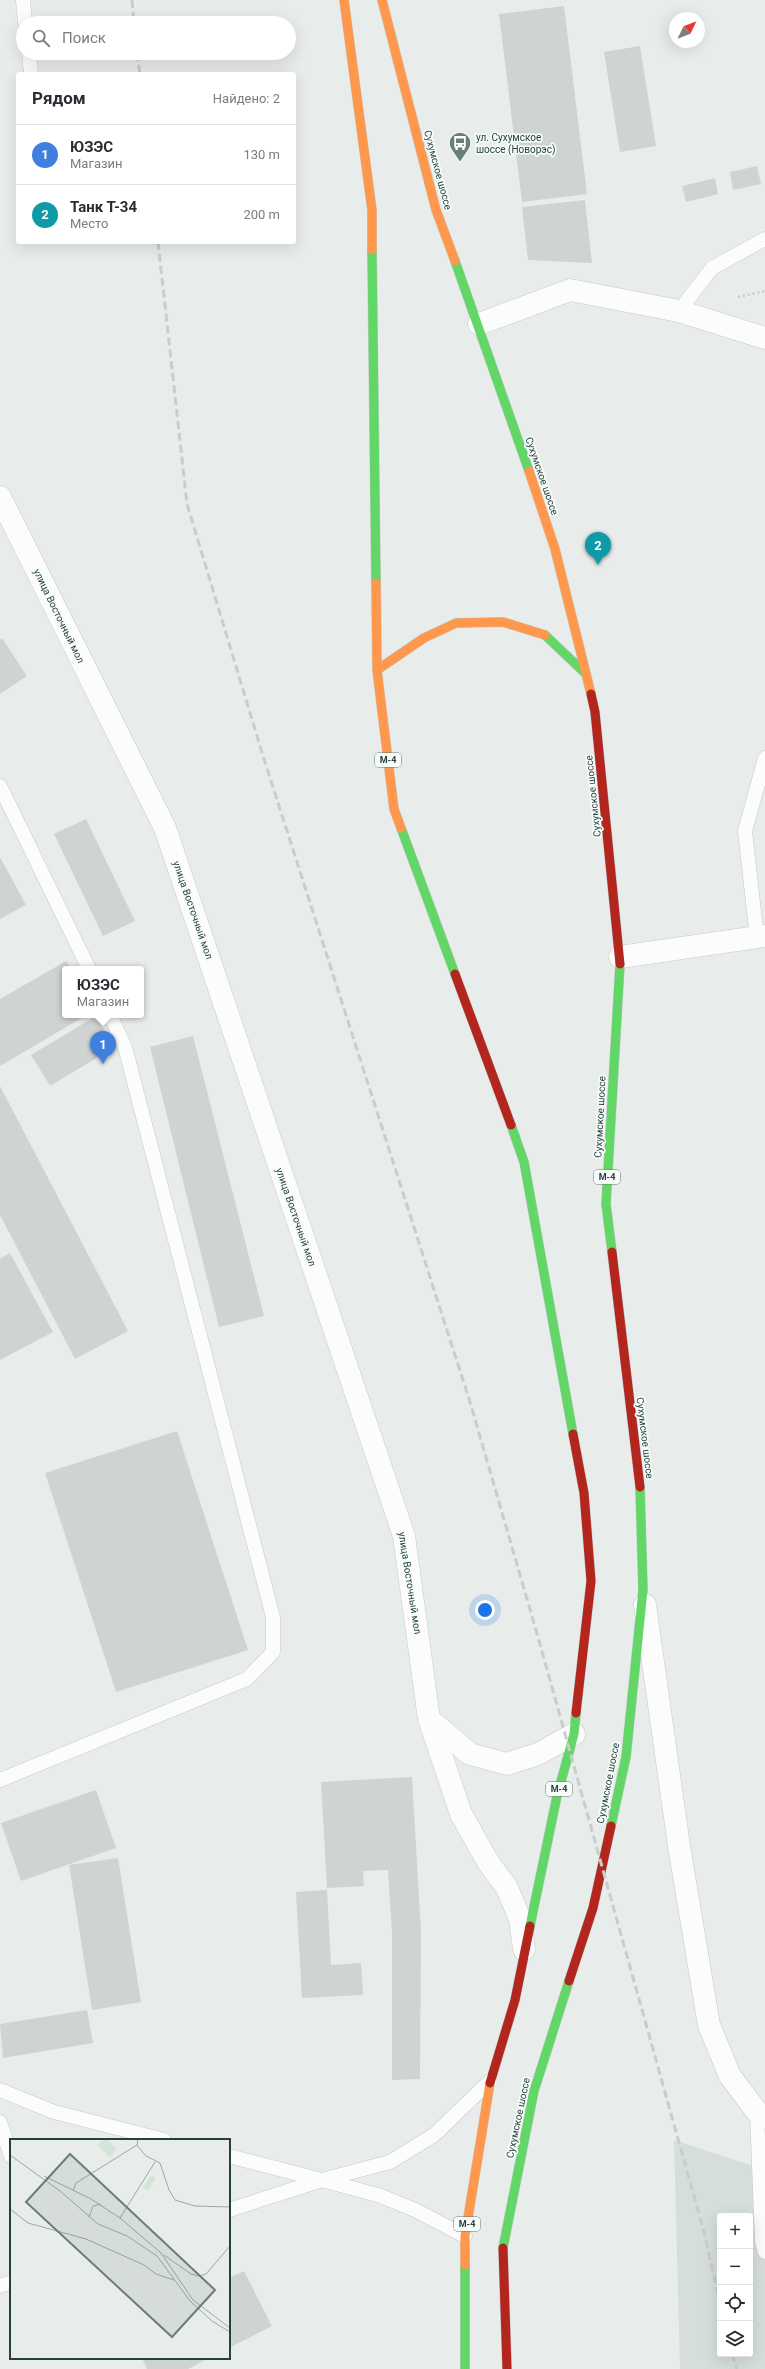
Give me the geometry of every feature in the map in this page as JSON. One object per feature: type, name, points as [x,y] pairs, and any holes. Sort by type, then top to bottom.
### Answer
[{"type":"highway","name":"М-4","points":[[344,0],[372,210],[377,670],[394,809],[524,1162],[584,1493],[591,1581],[574,1734],[557,1796],[515,2000],[490,2081],[465,2236],[465,2369]]},
{"type":"highway","name":"Сухумское шоссе","points":[[382,0],[436,210],[479,324],[555,549],[595,712],[620,957],[606,1204],[642,1503],[643,1590],[623,1772],[593,1908],[534,2091],[503,2249],[507,2369]]},
{"type":"highway","points":[[377,670],[424,638],[456,623],[503,622],[543,633],[585,673]]},
{"type":"street","points":[[479,324],[570,290],[679,310],[765,338]]},
{"type":"street","name":"улица Восточный мол","points":[[0,497],[165,828],[404,1536],[430,1719],[461,1814],[488,1862],[506,1888],[520,1919],[525,1957]]},
{"type":"street","points":[[620,957],[761,937]]},
{"type":"street","points":[[643,1590],[679,1846],[709,2025],[730,2076],[761,2115]]},
{"type":"street","points":[[430,1719],[470,1754],[507,1764],[538,1754],[574,1734]]},
{"type":"lane","points":[[23,0],[24,16]]},
{"type":"lane","points":[[30,60],[31,72]]},
{"type":"lane","points":[[679,310],[712,268],[765,239]]},
{"type":"lane","points":[[761,937],[745,831],[764,767]]},
{"type":"lane","points":[[0,786],[88,966]]},
{"type":"lane","points":[[0,1780],[248,1679],[273,1652],[273,1617],[125,1047],[111,1018]]},
{"type":"lane","points":[[230,2210],[322,2180],[390,2162],[434,2135],[490,2081]]},
{"type":"lane","points":[[0,2090],[54,2112],[160,2139]]},
{"type":"lane","points":[[761,2115],[762,2242],[765,2252]]},
{"type":"lane","points":[[0,2122],[10,2153]]},
{"type":"lane","points":[[230,2156],[381,2196],[416,2210],[465,2236]]},
{"type":"lane","points":[[0,2286],[10,2282]]},
{"type":"shaded area","points":[[674,2140],[765,2170],[765,2369],[680,2369]]},
{"type":"building","points":[[564,6],[587,194],[522,202],[499,14]]},
{"type":"building","points":[[640,46],[656,146],[620,152],[604,52]]},
{"type":"building","points":[[757,166],[761,184],[733,190],[730,172]]},
{"type":"building","points":[[715,178],[718,194],[686,202],[682,186]]},
{"type":"building","points":[[585,200],[592,263],[528,260],[522,207]]},
{"type":"building","points":[[2,638],[27,676],[0,694],[0,640]]},
{"type":"building","points":[[86,819],[135,921],[103,936],[54,834]]},
{"type":"building","points":[[0,857],[26,905],[0,919]]},
{"type":"building","points":[[66,961],[69,966],[62,966],[62,1018],[82,1018],[0,1066],[0,999]]},
{"type":"building","points":[[93,1018],[97,1018],[115,1047],[50,1086],[31,1055]]},
{"type":"building","points":[[193,1036],[264,1316],[219,1327],[150,1047]]},
{"type":"building","points":[[0,1086],[128,1331],[75,1359],[0,1215]]},
{"type":"building","points":[[10,1253],[53,1332],[0,1360],[0,1259]]},
{"type":"building","points":[[177,1431],[248,1650],[116,1692],[45,1473]]},
{"type":"building","points":[[412,1777],[421,1932],[420,2079],[392,2080],[392,1934],[388,1870],[363,1871],[364,1886],[327,1888],[321,1782]]},
{"type":"building","points":[[96,1790],[116,1848],[21,1881],[1,1823]]},
{"type":"building","points":[[118,1858],[141,2002],[92,2010],[69,1865]]},
{"type":"building","points":[[327,1890],[331,1965],[361,1963],[363,1995],[302,1998],[296,1892]]},
{"type":"building","points":[[87,2010],[93,2043],[3,2058],[0,2024]]},
{"type":"building","points":[[244,2271],[272,2326],[230,2347],[230,2278]]},
{"type":"building","points":[[142,2359],[207,2359],[188,2369],[147,2369]]},
{"type":"railway","points":[[132,0],[133,16]]},
{"type":"railway","points":[[138,60],[140,72]]},
{"type":"railway","points":[[158,244],[187,504],[263,756],[470,1402],[536,1630],[704,2232],[717,2290]]},
{"type":"railway","points":[[733,2357],[737,2369]]},
{"type":"traffic: fast","points":[[372,250],[376,583]]},
{"type":"traffic: fast","points":[[455,261],[529,471]]},
{"type":"traffic: fast","points":[[545,635],[585,673]]},
{"type":"traffic: fast","points":[[401,828],[455,974]]},
{"type":"traffic: fast","points":[[612,1252],[606,1204],[620,964]]},
{"type":"traffic: fast","points":[[511,1125],[524,1162],[573,1434]]},
{"type":"traffic: fast","points":[[611,1826],[626,1757],[643,1590],[640,1487]]},
{"type":"traffic: fast","points":[[530,1926],[557,1796],[574,1734],[576,1713]]},
{"type":"traffic: fast","points":[[503,2248],[534,2091],[569,1981]]},
{"type":"traffic: fast","points":[[465,2265],[465,2369]]},
{"type":"traffic: slow","points":[[344,0],[372,210],[372,250]]},
{"type":"traffic: slow","points":[[382,0],[436,210],[455,261]]},
{"type":"traffic: slow","points":[[529,471],[555,549],[591,694]]},
{"type":"traffic: slow","points":[[376,583],[377,670],[394,809],[401,828]]},
{"type":"traffic: slow","points":[[377,670],[424,638],[456,623],[503,622],[545,635]]},
{"type":"traffic: slow","points":[[465,2265],[465,2236],[490,2083]]},
{"type":"traffic: jam","points":[[591,694],[595,712],[620,964]]},
{"type":"traffic: jam","points":[[455,974],[511,1125]]},
{"type":"traffic: jam","points":[[612,1252],[640,1487]]},
{"type":"traffic: jam","points":[[573,1434],[584,1493],[591,1581],[576,1713]]},
{"type":"traffic: jam","points":[[569,1981],[593,1908],[611,1826]]},
{"type":"traffic: jam","points":[[490,2083],[515,2000],[530,1926]]},
{"type":"traffic: jam","points":[[503,2248],[507,2369]]},
{"type":"place","name":"ул. Сухумское шоссе (Новорэс)","points":[[460,162]]},
{"type":"place","name":"Танк Т-34","points":[[598,565]]},
{"type":"place","name":"ЮЗЭС","points":[[103,1064]]}]
